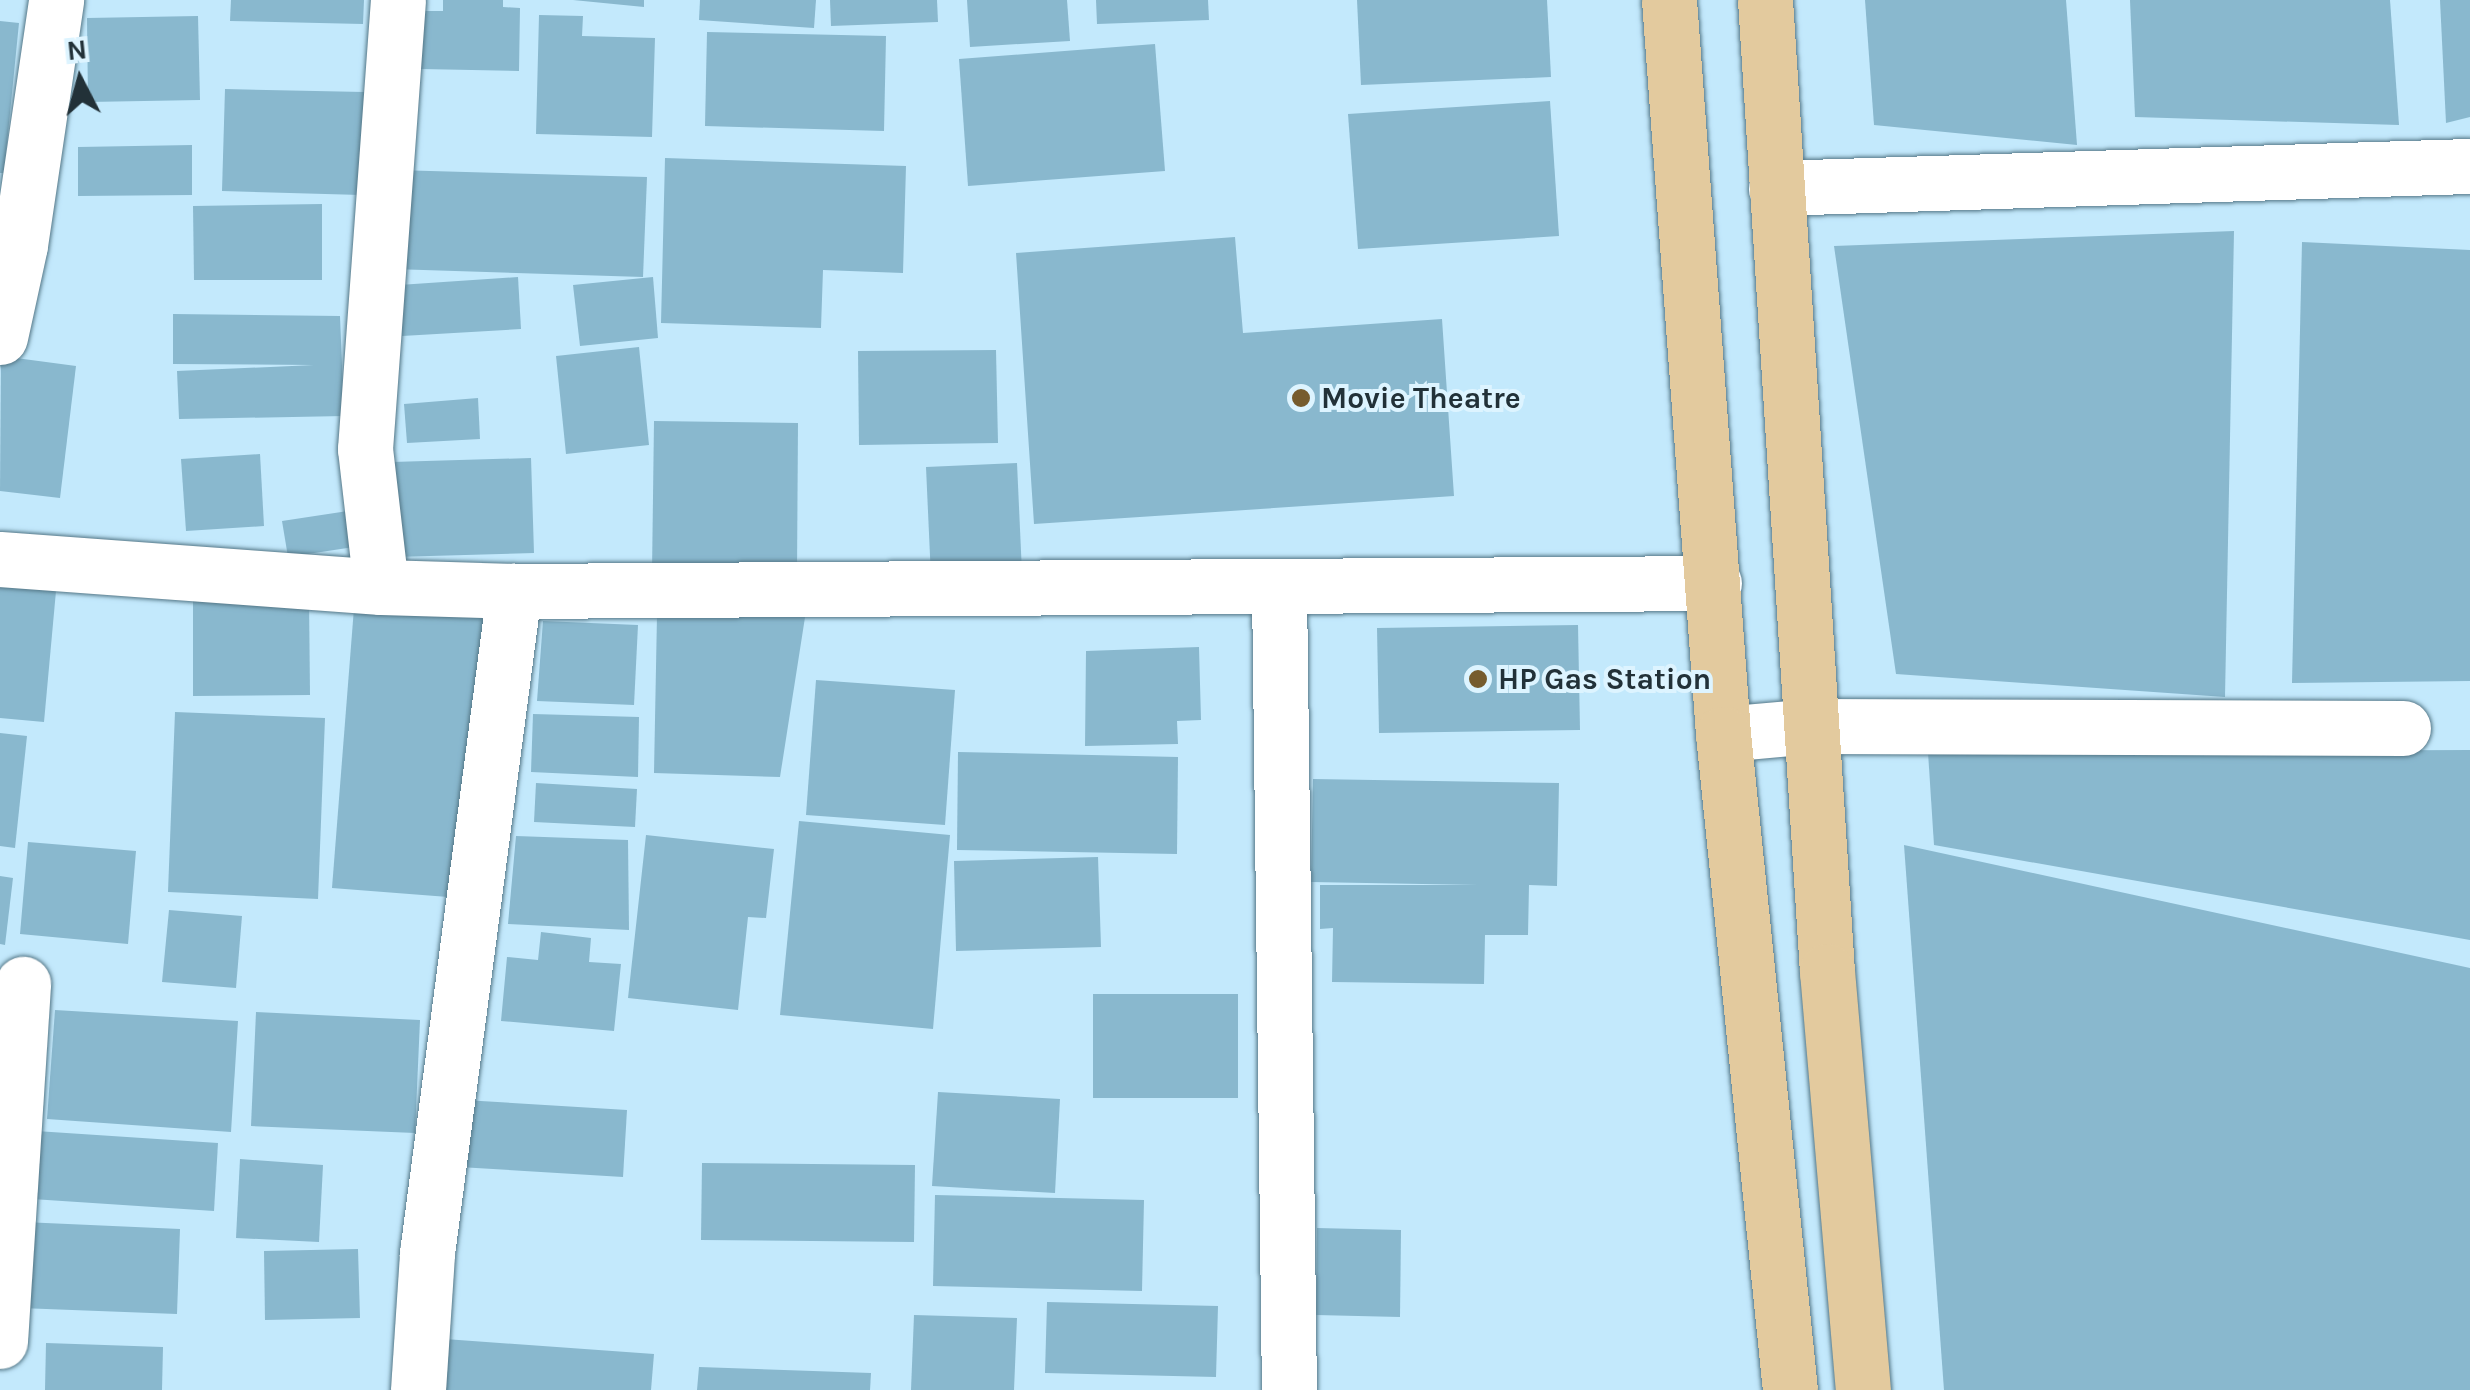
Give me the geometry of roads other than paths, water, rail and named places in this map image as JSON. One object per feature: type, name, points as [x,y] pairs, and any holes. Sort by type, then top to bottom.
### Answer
[{"type":"main road","points":[[1668,0],[1723,734],[1790,1390]]},
{"type":"main road","points":[[1765,0],[1826,971],[1864,1390]]},
{"type":"street","points":[[0,337],[20,245],[56,0]]},
{"type":"street","points":[[381,587],[364,449],[398,0]]},
{"type":"street","points":[[1776,188],[2470,166]]},
{"type":"street","points":[[0,558],[381,587],[514,591],[1714,583]]},
{"type":"street","points":[[1279,587],[1289,1390]]},
{"type":"street","points":[[418,1390],[427,1253],[514,591]]},
{"type":"street","points":[[1723,734],[1811,726],[2403,728]]},
{"type":"street","points":[[0,1340],[23,984]]},
{"type":"place","name":"Movie Theatre","points":[[1301,398]]},
{"type":"place","name":"HP Gas Station","points":[[1478,679]]}]
